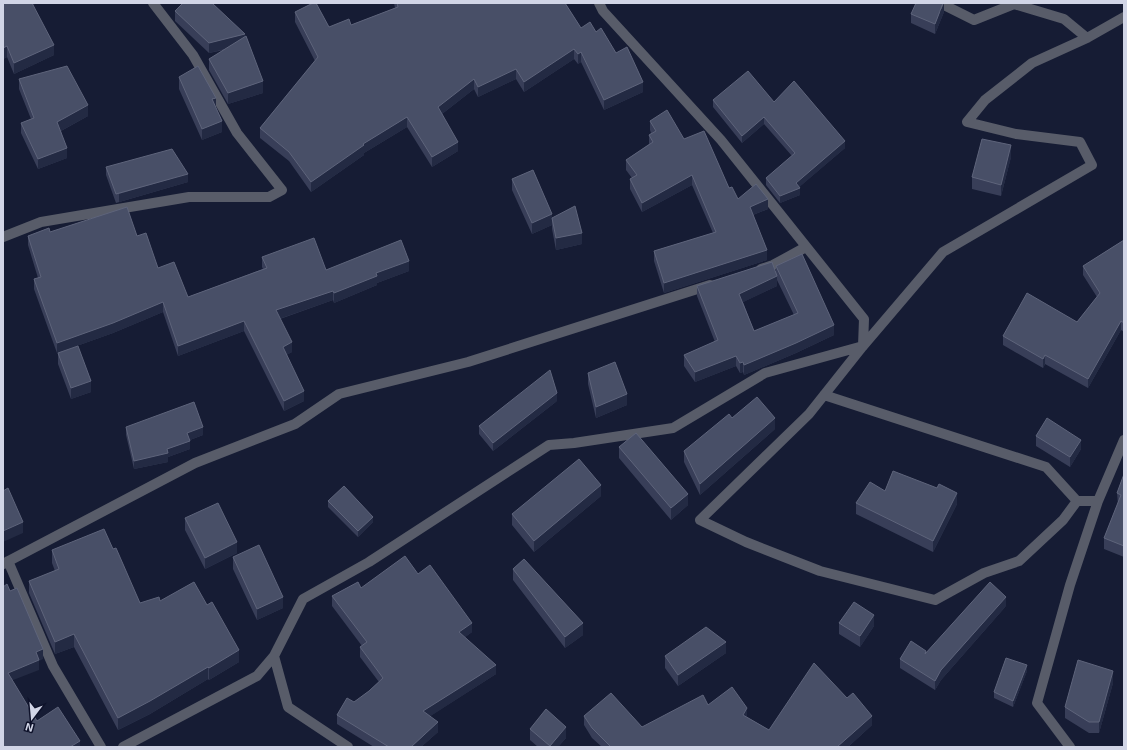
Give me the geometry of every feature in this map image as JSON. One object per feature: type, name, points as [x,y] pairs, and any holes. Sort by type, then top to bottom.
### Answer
[{"type":"street","points":[[3,237],[41,222],[165,201],[189,197],[269,197],[282,190],[238,133],[192,55],[153,3]]},
{"type":"street","points":[[599,3],[603,11],[721,140],[864,319],[863,346]]},
{"type":"street","points":[[940,3],[974,20],[1014,4],[1064,19],[1087,38]]},
{"type":"street","points":[[1077,501],[1063,520],[1019,561],[984,573],[935,600],[820,571],[746,542],[700,520],[809,414],[863,346],[943,252],[1092,165],[1080,142],[1016,134],[967,122],[985,100],[1032,63],[1087,38],[1124,18]]},
{"type":"street","points":[[750,273],[773,265],[806,247]]},
{"type":"street","points":[[101,747],[53,666],[5,562],[195,463],[295,424],[339,394],[468,362],[720,282]]},
{"type":"street","points":[[123,747],[257,676],[274,656],[303,599],[369,562],[549,446],[673,428],[765,372],[863,346]]},
{"type":"street","points":[[824,395],[1046,466],[1077,501],[1098,501]]},
{"type":"street","points":[[1070,747],[1037,703],[1070,586],[1098,501],[1124,440]]},
{"type":"street","points":[[274,656],[288,707],[348,747]]},
{"type":"building","points":[[3,3],[32,3],[54,45],[14,63],[7,46],[3,48]]},
{"type":"building","points":[[183,3],[212,3],[245,34],[209,43],[175,11]]},
{"type":"building","points":[[316,3],[329,27],[349,19],[351,25],[398,7],[397,3],[565,3],[581,28],[590,22],[596,32],[601,28],[616,53],[627,47],[643,82],[604,100],[581,52],[578,54],[574,49],[524,82],[516,69],[478,87],[474,79],[438,107],[458,142],[432,157],[407,117],[363,144],[364,145],[311,182],[289,152],[260,128],[318,57],[295,12]]},
{"type":"building","points":[[916,3],[943,3],[935,24],[911,14]]},
{"type":"building","points":[[246,36],[263,81],[228,93],[209,59]]},
{"type":"building","points":[[67,66],[88,105],[57,122],[67,148],[38,159],[21,123],[34,118],[19,79]]},
{"type":"building","points":[[198,66],[216,98],[212,99],[222,121],[202,129],[179,77]]},
{"type":"building","points":[[748,71],[774,102],[794,81],[845,141],[796,183],[800,188],[780,196],[766,178],[795,153],[764,117],[742,136],[713,100]]},
{"type":"building","points":[[667,110],[684,139],[704,131],[729,188],[732,187],[738,199],[756,184],[768,199],[750,207],[767,250],[664,283],[654,251],[716,232],[692,175],[642,203],[630,179],[637,175],[626,160],[653,142],[649,135],[656,131],[650,121]]},
{"type":"building","points":[[982,139],[1011,145],[1001,185],[972,177]]},
{"type":"building","points":[[172,149],[188,174],[116,194],[106,167]]},
{"type":"building","points":[[533,170],[552,214],[532,223],[512,179]]},
{"type":"building","points":[[575,206],[582,233],[556,238],[552,218]]},
{"type":"building","points":[[127,207],[137,236],[146,233],[158,268],[174,262],[188,297],[267,268],[262,257],[314,238],[326,270],[401,240],[409,261],[376,273],[377,276],[334,293],[333,291],[276,310],[292,342],[283,347],[304,391],[284,401],[244,321],[178,346],[163,302],[113,323],[57,343],[34,279],[41,277],[28,236],[49,228],[50,232]]},
{"type":"building","points":[[1124,240],[1124,323],[1121,321],[1088,379],[1045,355],[1043,359],[1003,336],[1027,293],[1077,322],[1100,293],[1083,266]]},
{"type":"building","points":[[802,254],[834,325],[744,365],[743,362],[740,363],[736,356],[695,372],[684,355],[718,340],[697,286],[772,262],[777,276],[739,294],[754,331],[798,313],[776,266]]},
{"type":"building","points":[[78,346],[91,381],[71,388],[58,353]]},
{"type":"building","points":[[615,362],[627,394],[596,407],[588,373]]},
{"type":"building","points":[[550,370],[557,393],[493,443],[479,426]]},
{"type":"building","points":[[757,397],[775,418],[700,484],[684,451],[729,414],[732,418]]},
{"type":"building","points":[[194,402],[203,427],[187,433],[190,441],[167,449],[168,453],[134,461],[126,427]]},
{"type":"building","points":[[1047,418],[1081,440],[1070,457],[1036,436]]},
{"type":"building","points":[[636,433],[688,494],[671,508],[619,447]]},
{"type":"building","points":[[579,459],[601,485],[534,541],[512,514]]},
{"type":"building","points":[[893,471],[937,488],[939,484],[957,493],[933,541],[856,503],[870,482],[885,491]]},
{"type":"building","points":[[1124,474],[1124,546],[1104,538],[1121,495],[1117,493]]},
{"type":"building","points":[[344,486],[373,517],[358,531],[328,501]]},
{"type":"building","points":[[8,488],[23,522],[3,531],[3,491]]},
{"type":"building","points":[[218,503],[237,542],[205,558],[185,518]]},
{"type":"building","points":[[104,529],[113,549],[116,548],[140,603],[159,597],[160,601],[194,582],[207,605],[212,602],[239,650],[118,718],[74,634],[55,642],[29,581],[59,569],[52,550]]},
{"type":"building","points":[[259,545],[283,597],[257,609],[233,557]]},
{"type":"building","points":[[405,556],[418,574],[430,565],[472,623],[459,632],[496,665],[423,711],[438,722],[411,747],[389,747],[337,715],[347,698],[354,702],[383,678],[360,647],[367,642],[332,596],[358,582],[361,588]]},
{"type":"building","points":[[524,559],[583,623],[565,637],[513,569]]},
{"type":"building","points":[[990,582],[1006,597],[941,670],[935,681],[900,659],[911,641],[926,651],[925,654]]},
{"type":"building","points":[[7,584],[10,591],[17,588],[43,649],[36,652],[39,660],[8,673],[37,721],[58,707],[80,741],[70,747],[3,747],[3,587]]},
{"type":"building","points":[[854,602],[874,615],[860,636],[839,623]]},
{"type":"building","points":[[706,627],[726,642],[678,675],[665,656]]},
{"type":"building","points":[[1006,658],[1027,665],[1013,701],[994,692]]},
{"type":"building","points":[[1078,660],[1113,671],[1099,722],[1089,722],[1065,707]]},
{"type":"building","points":[[814,663],[847,698],[853,693],[872,716],[837,747],[611,747],[592,728],[584,716],[611,693],[642,727],[703,695],[708,705],[732,687],[747,708],[743,715],[769,730]]},
{"type":"building","points":[[546,709],[566,727],[550,746],[530,729]]}]
